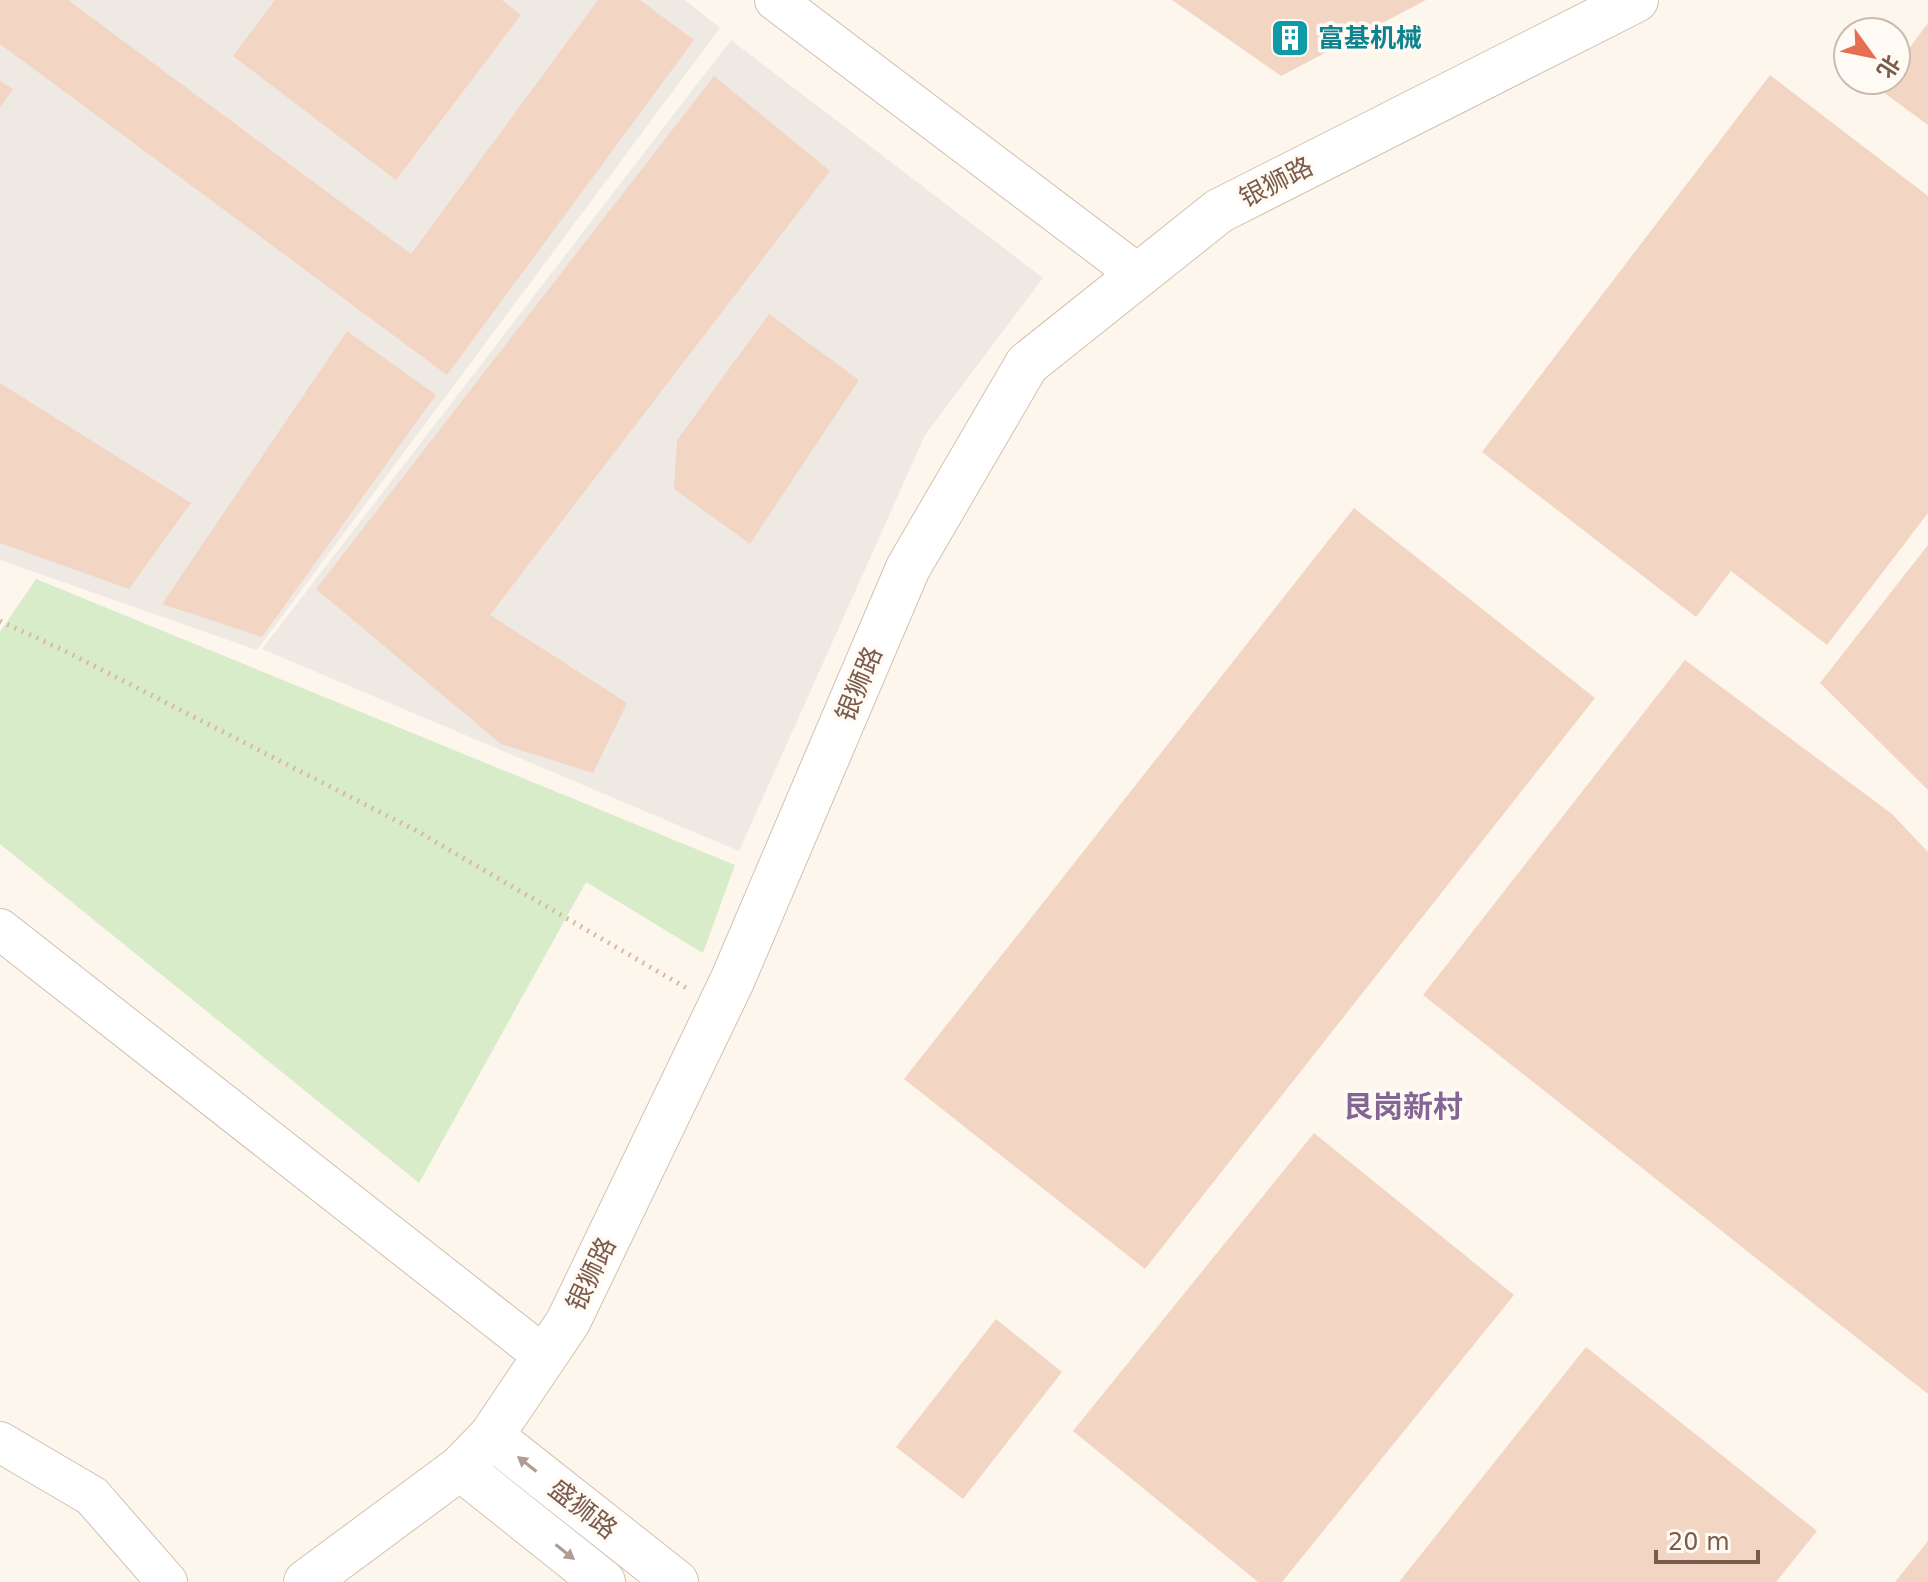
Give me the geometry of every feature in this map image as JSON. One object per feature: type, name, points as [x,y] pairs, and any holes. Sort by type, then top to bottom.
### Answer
[{"type":"main road","name":"银狮路","points":[[306,1582],[460,1468],[491,1436],[568,1322],[720,1007],[908,568],[1027,364],[1219,211],[1636,0]]},
{"type":"main road","name":"盛狮路","points":[[491,1436],[676,1582]]},
{"type":"main road","name":"盛狮路","points":[[460,1468],[603,1582]]},
{"type":"street","points":[[775,0],[1139,275]]},
{"type":"street","points":[[0,929],[544,1356]]},
{"type":"street","points":[[0,1442],[92,1496],[167,1582]]},
{"type":"path","points":[[0,621],[63,650],[415,830],[720,1007]]},
{"type":"shaded area","points":[[0,0],[685,0],[720,28],[257,650],[0,560]]},
{"type":"shaded area","points":[[731,40],[1043,278],[925,435],[739,851],[262,649]]},
{"type":"green space","points":[[36,579],[735,865],[703,953],[586,882],[419,1183],[0,844],[0,632]]},
{"type":"building","points":[[0,0],[68,0],[411,254],[598,0],[640,0],[694,40],[447,375],[0,44]]},
{"type":"building","points":[[275,0],[502,0],[521,15],[396,180],[233,56]]},
{"type":"building","name":"富基机械","points":[[1172,0],[1426,0],[1281,76]]},
{"type":"building","points":[[1928,23],[1928,125],[1889,96],[1912,96],[1912,44]]},
{"type":"building","points":[[1770,75],[1928,196],[1928,513],[1827,645],[1731,571],[1696,617],[1482,452]]},
{"type":"building","points":[[714,76],[830,171],[490,615],[627,703],[593,773],[501,744],[316,589]]},
{"type":"building","points":[[0,81],[13,89],[0,108]]},
{"type":"building","points":[[769,314],[859,380],[750,544],[674,489],[677,440]]},
{"type":"building","points":[[347,331],[436,395],[262,637],[162,604]]},
{"type":"building","points":[[0,383],[191,503],[129,589],[0,543]]},
{"type":"building","points":[[1354,508],[1595,698],[1145,1269],[904,1079]]},
{"type":"building","points":[[1928,545],[1928,790],[1820,683]]},
{"type":"building","points":[[1685,660],[1892,814],[1928,852],[1928,1394],[1423,995]]},
{"type":"building","points":[[1314,1133],[1514,1295],[1282,1582],[1258,1582],[1073,1431]]},
{"type":"building","points":[[996,1319],[1062,1372],[963,1499],[896,1447]]},
{"type":"building","points":[[1586,1347],[1817,1531],[1776,1582],[1399,1582]]},
{"type":"building","points":[[1928,1541],[1928,1582],[1895,1582]]},
{"type":"place","name":"富基机械","points":[[1290,38]]},
{"type":"district","name":"艮岗新村","points":[[1403,1107]]}]
